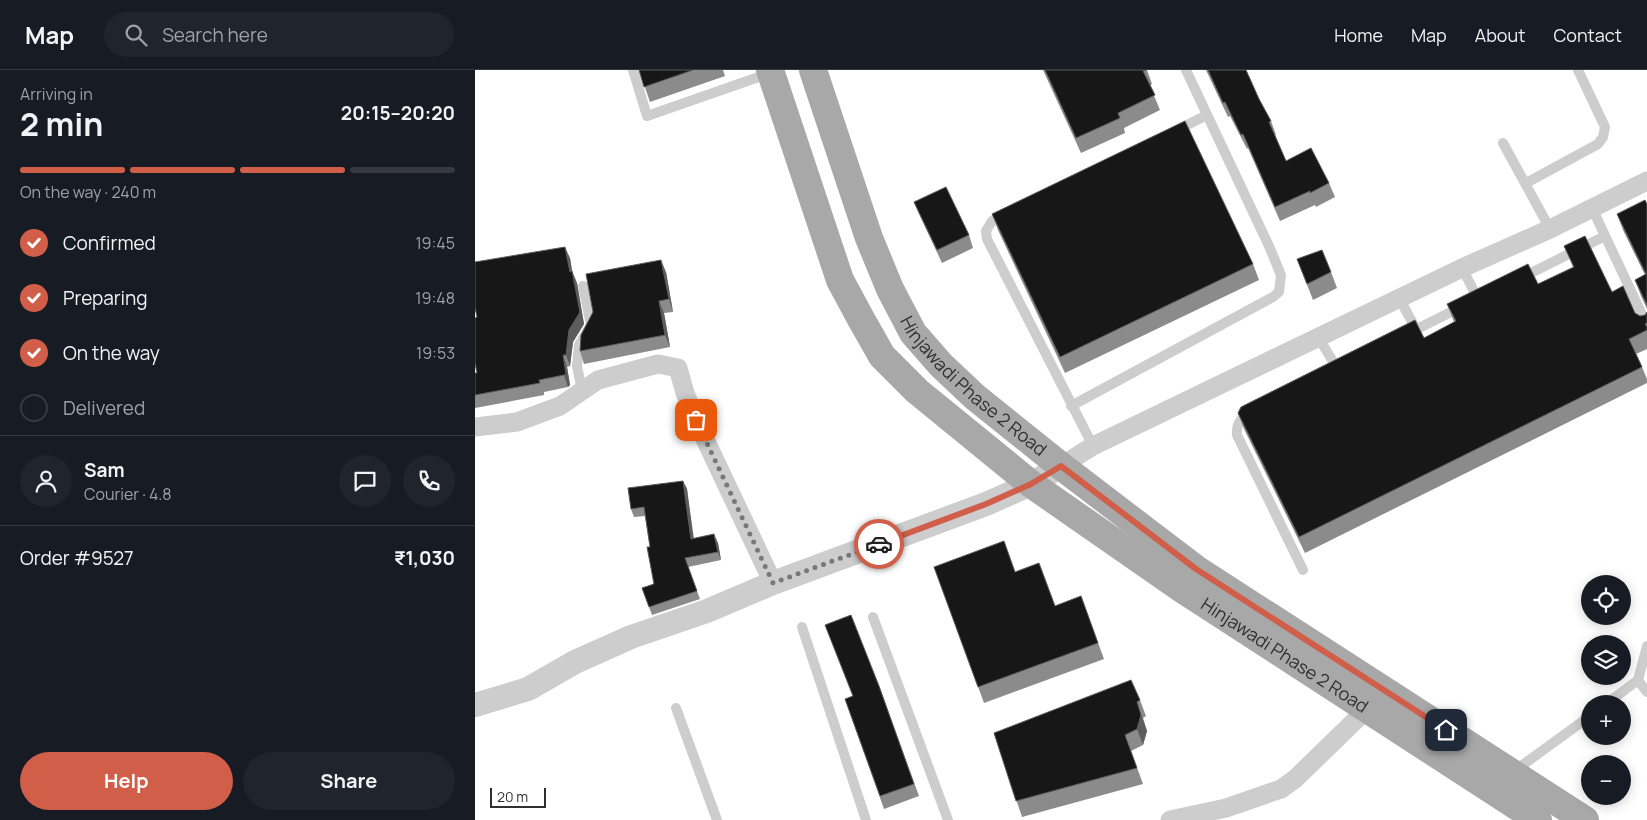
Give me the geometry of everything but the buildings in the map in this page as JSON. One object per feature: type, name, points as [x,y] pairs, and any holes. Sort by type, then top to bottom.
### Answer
[{"type":"main road","name":"Hinjawadi Phase 2 Road","points":[[770,71],[841,280],[882,356],[917,391],[1031,484],[1182,589],[1538,820]]},
{"type":"main road","name":"Hinjawadi Phase 2 Road","points":[[818,72],[869,238],[890,289],[913,333],[941,365],[975,397],[1061,466],[1196,569],[1585,820]]},
{"type":"street","points":[[475,705],[529,689],[575,662],[631,637],[707,611],[773,583],[915,531],[1031,484],[1093,446],[1647,181]]},
{"type":"street","points":[[475,427],[517,422],[560,406],[598,380],[658,364],[679,368],[685,393],[696,420],[773,583]]},
{"type":"street","points":[[1171,820],[1213,815],[1281,790],[1367,710]]},
{"type":"lane","points":[[633,70],[647,116],[770,71]]},
{"type":"lane","points":[[1071,406],[1273,298],[1279,292],[1281,275],[1269,246],[1186,70]]},
{"type":"lane","points":[[1526,183],[1598,144],[1603,137],[1605,127],[1578,70]]},
{"type":"lane","points":[[1163,137],[1207,115]]},
{"type":"lane","points":[[1503,143],[1550,229]]},
{"type":"lane","points":[[1593,208],[1647,325]]},
{"type":"lane","points":[[1016,210],[992,222],[986,232],[987,239],[1093,446]]},
{"type":"lane","points":[[1512,282],[1605,236]]},
{"type":"lane","points":[[1399,338],[1483,297],[1462,268]]},
{"type":"lane","points":[[582,391],[577,366],[579,345],[591,325],[583,286]]},
{"type":"lane","points":[[1399,298],[1416,329]]},
{"type":"lane","points":[[1318,337],[1337,368]]},
{"type":"lane","points":[[1260,408],[1243,417],[1238,422],[1236,428],[1237,435],[1303,570]]},
{"type":"lane","points":[[873,617],[948,820]]},
{"type":"lane","points":[[802,627],[867,820]]},
{"type":"lane","points":[[1618,695],[1638,680],[1647,646]]},
{"type":"lane","points":[[1638,680],[1647,692]]},
{"type":"lane","points":[[676,708],[717,820]]},
{"type":"lane","points":[[1513,773],[1581,723]]},
{"type":"way so far","points":[[696,420],[773,583],[879,544]]},
{"type":"route","points":[[879,544],[986,504],[1031,484],[1061,466],[1196,569],[1446,730]]}]
